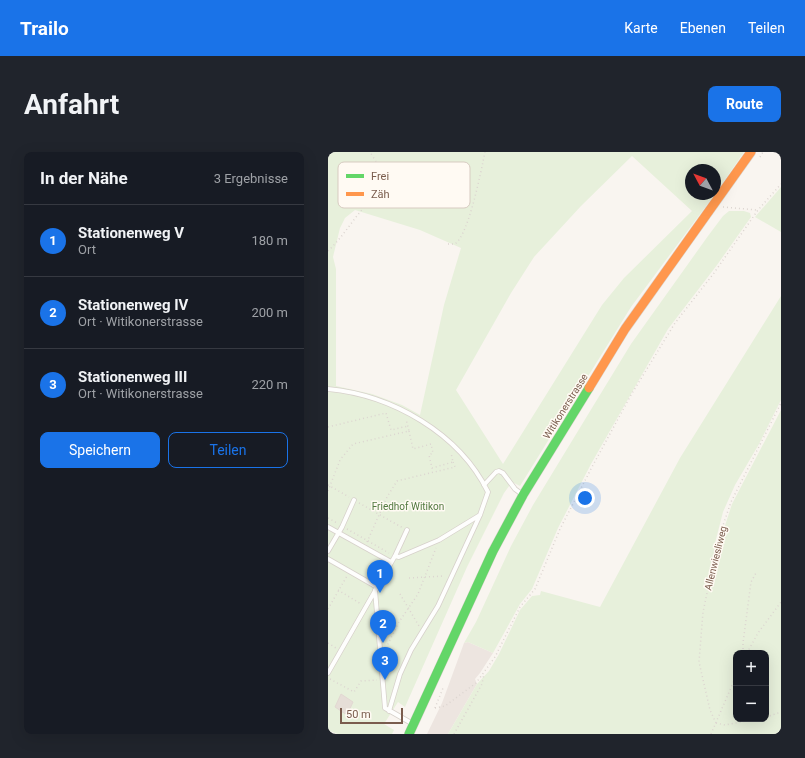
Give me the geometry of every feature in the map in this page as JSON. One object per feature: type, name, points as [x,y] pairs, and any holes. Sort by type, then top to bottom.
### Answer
[{"type":"main road","name":"Witikonerstrasse","points":[[409,734],[435,681],[493,551],[523,495],[625,329],[751,152]]},
{"type":"lane","points":[[328,389],[361,395],[393,405],[422,421],[449,442],[468,463],[488,492],[480,515],[438,606],[411,650],[400,674],[390,711]]},
{"type":"lane","points":[[484,485],[496,472],[499,471],[503,473],[515,489],[523,495]]},
{"type":"lane","points":[[328,551],[339,533],[354,500]]},
{"type":"lane","points":[[395,556],[399,557],[439,540],[480,515]]},
{"type":"lane","points":[[328,526],[391,562]]},
{"type":"lane","points":[[328,673],[395,556],[407,530]]},
{"type":"lane","points":[[328,559],[376,588]]},
{"type":"lane","points":[[376,588],[385,708],[414,725]]},
{"type":"path","points":[[370,152],[376,162]]},
{"type":"path","points":[[448,244],[455,244],[460,238],[474,199],[485,152]]},
{"type":"path","points":[[759,158],[763,152]]},
{"type":"path","points":[[445,682],[435,708],[445,706],[476,683],[484,674],[495,657],[520,608],[535,589],[560,529],[631,395],[675,323],[714,273],[758,210],[781,184]]},
{"type":"path","points":[[723,207],[728,201]]},
{"type":"path","points":[[715,202],[723,207],[758,210]]},
{"type":"path","points":[[328,251],[364,208]]},
{"type":"path","name":"Allenwiesliweg","points":[[716,723],[710,710],[699,662],[703,612],[719,537],[731,502],[781,403]]},
{"type":"path","points":[[404,411],[413,449],[431,444],[433,454],[429,454],[432,468],[453,462]]},
{"type":"path","points":[[328,427],[386,413],[391,430],[408,426]]},
{"type":"path","points":[[328,491],[329,485],[340,460],[353,444],[409,431]]},
{"type":"path","points":[[364,547],[387,497],[397,481],[454,467],[449,442]]},
{"type":"path","points":[[329,485],[407,530]]},
{"type":"path","points":[[328,518],[395,556]]},
{"type":"path","points":[[381,658],[399,622],[418,594],[439,540]]},
{"type":"path","points":[[328,609],[349,571]]},
{"type":"path","points":[[743,650],[751,582],[756,573]]},
{"type":"path","points":[[409,578],[452,576]]},
{"type":"path","points":[[338,590],[366,607]]},
{"type":"path","points":[[400,594],[422,631]]},
{"type":"path","points":[[749,650],[758,633],[781,602]]},
{"type":"path","points":[[328,643],[341,650]]},
{"type":"path","points":[[454,734],[482,684],[484,674]]},
{"type":"path","points":[[328,678],[354,692],[361,681],[382,680]]},
{"type":"path","points":[[711,734],[733,683]]},
{"type":"path","points":[[769,716],[781,712]]},
{"type":"path","points":[[716,723],[726,725],[742,722]]},
{"type":"shaded area","points":[[468,642],[493,653],[475,679],[477,684],[448,734],[427,734],[442,703],[464,643]]},
{"type":"green space","name":"Friedhof Witikon","points":[[328,152],[744,152],[721,185],[721,164],[685,164],[685,200],[711,200],[631,307],[520,486],[512,482],[504,493],[467,567],[405,707],[398,702],[384,724],[394,730],[392,734],[337,734],[328,730]],"holes":[[[632,156],[692,211],[624,278],[602,305],[503,464],[456,390],[511,293],[534,257],[581,206]],[[355,210],[420,230],[461,248],[444,305],[420,415],[402,405],[372,394],[336,386],[336,269],[333,257],[340,228],[345,218]]]},
{"type":"green space","points":[[781,187],[781,232],[755,217]]},
{"type":"green space","points":[[729,211],[744,211],[750,213],[751,217],[717,265],[668,329],[591,464],[558,528],[532,589],[520,604],[493,653],[468,642],[464,643],[476,622],[511,546],[533,505],[631,344],[708,236],[723,216]]},
{"type":"green space","points":[[781,296],[781,400],[759,444],[735,485],[723,512],[714,547],[720,541],[732,504],[781,410],[781,734],[448,734],[477,684],[489,671],[499,654],[520,610],[532,596],[540,595],[541,591],[600,607],[680,458]]},
{"type":"building","points":[[341,694],[353,702],[347,715],[335,707]]},
{"type":"traffic: fast","points":[[409,734],[493,551],[523,495],[589,388]]},
{"type":"traffic: slow","points":[[589,388],[625,329],[751,152]]},
{"type":"place","name":"Stationenweg V","points":[[380,593]]},
{"type":"place","name":"Stationenweg IV","points":[[383,643]]},
{"type":"place","name":"Stationenweg III","points":[[385,680]]}]
